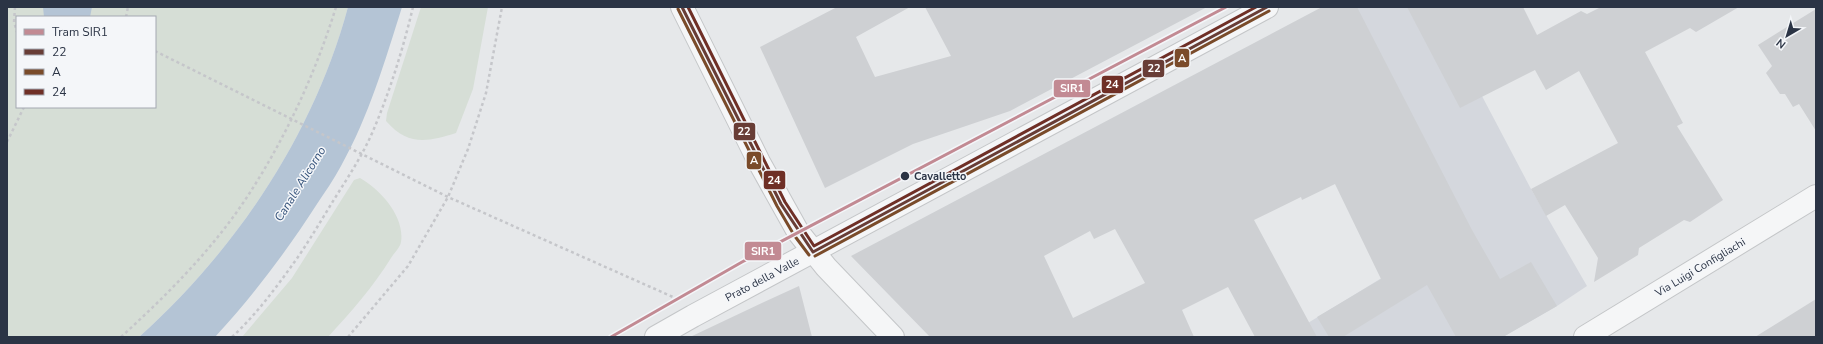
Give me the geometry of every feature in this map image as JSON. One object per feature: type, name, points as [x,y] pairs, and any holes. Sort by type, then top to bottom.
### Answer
[{"type":"street","name":"Prato della Valle","points":[[656,337],[813,252],[798,232],[781,204],[682,7]]},
{"type":"street","points":[[893,337],[813,252],[1267,7]]},
{"type":"street","name":"Via Luigi Configliachi","points":[[1585,337],[1816,196]]},
{"type":"path","points":[[15,7],[14,22],[16,29]]},
{"type":"path","points":[[121,337],[162,299],[206,250],[249,195],[290,120],[326,38],[336,7]]},
{"type":"path","points":[[232,337],[267,298],[287,271],[309,240],[362,154],[373,132],[403,49],[413,7]]},
{"type":"path","points":[[348,337],[408,266],[448,197],[468,149],[486,93],[502,7]]},
{"type":"path","points":[[156,52],[290,120],[448,197],[676,299],[693,316]]},
{"type":"path","points":[[7,142],[24,108]]},
{"type":"shaded area","points":[[7,7],[348,7],[333,54],[315,100],[293,144],[267,187],[239,228],[208,267],[139,337],[7,337]]},
{"type":"shaded area","points":[[421,7],[488,7],[473,89],[456,133],[427,140],[418,140],[402,135],[386,121],[387,113]]},
{"type":"shaded area","points":[[1322,7],[1435,7],[1531,189],[1587,286],[1557,306],[1503,337],[1285,337],[1398,268]]},
{"type":"shaded area","points":[[360,178],[376,190],[390,205],[399,223],[401,233],[401,242],[399,246],[377,279],[328,337],[242,337],[292,278],[354,180]]},
{"type":"water","points":[[43,7],[92,7],[90,16],[44,16]]},
{"type":"water","name":"Canale Alicorno","points":[[348,7],[402,7],[383,68],[360,128],[332,181],[269,273],[243,306],[215,337],[139,337],[208,267],[239,228],[267,187],[293,144],[315,100],[333,54]]},
{"type":"building","points":[[837,7],[910,7],[856,37],[875,77],[951,56],[925,7],[1207,7],[1010,111],[913,144],[825,188],[760,47]]},
{"type":"building","points":[[1322,7],[1357,7],[1472,230],[1500,279],[1531,262],[1557,306],[1503,337],[1456,337],[1427,285],[1343,337],[1329,337],[1317,317],[1381,279],[1335,184],[1302,200],[1301,197],[1254,220],[1317,337],[1255,337],[1228,287],[1182,310],[1194,337],[930,337],[851,256]],"holes":[[[1115,229],[1145,283],[1073,318],[1044,256],[1090,231],[1094,239]]]},
{"type":"building","points":[[1407,7],[1523,7],[1537,35],[1581,11],[1587,14],[1601,7],[1739,7],[1696,32],[1690,28],[1645,52],[1683,123],[1677,126],[1723,200],[1690,222],[1684,220],[1639,248],[1638,255],[1594,282],[1598,258],[1565,205],[1546,216],[1531,189],[1618,143],[1579,71],[1546,90],[1535,70],[1460,108]]},
{"type":"building","points":[[1816,9],[1816,131],[1799,104],[1793,107],[1785,94],[1780,94],[1766,73],[1772,66],[1758,45]]},
{"type":"building","points":[[799,286],[812,337],[690,337],[764,302]]},
{"type":"building","points":[[1816,299],[1816,337],[1755,337]]},
{"type":"tram line","name":"SIR1","points":[[611,337],[742,262],[1226,7]]},
{"type":"transit line","name":"22","points":[[682,7],[781,204],[813,252]]},
{"type":"transit line","name":"24","points":[[688,7],[785,202],[814,246],[1256,7]]},
{"type":"transit line","name":"22","points":[[813,252],[1267,7]]},
{"type":"transit line","name":"A","points":[[678,9],[777,206],[794,235],[809,255]]},
{"type":"transit line","name":"A","points":[[815,256],[1269,11]]},
{"type":"place","name":"Cavalletto","points":[[905,176]]}]
